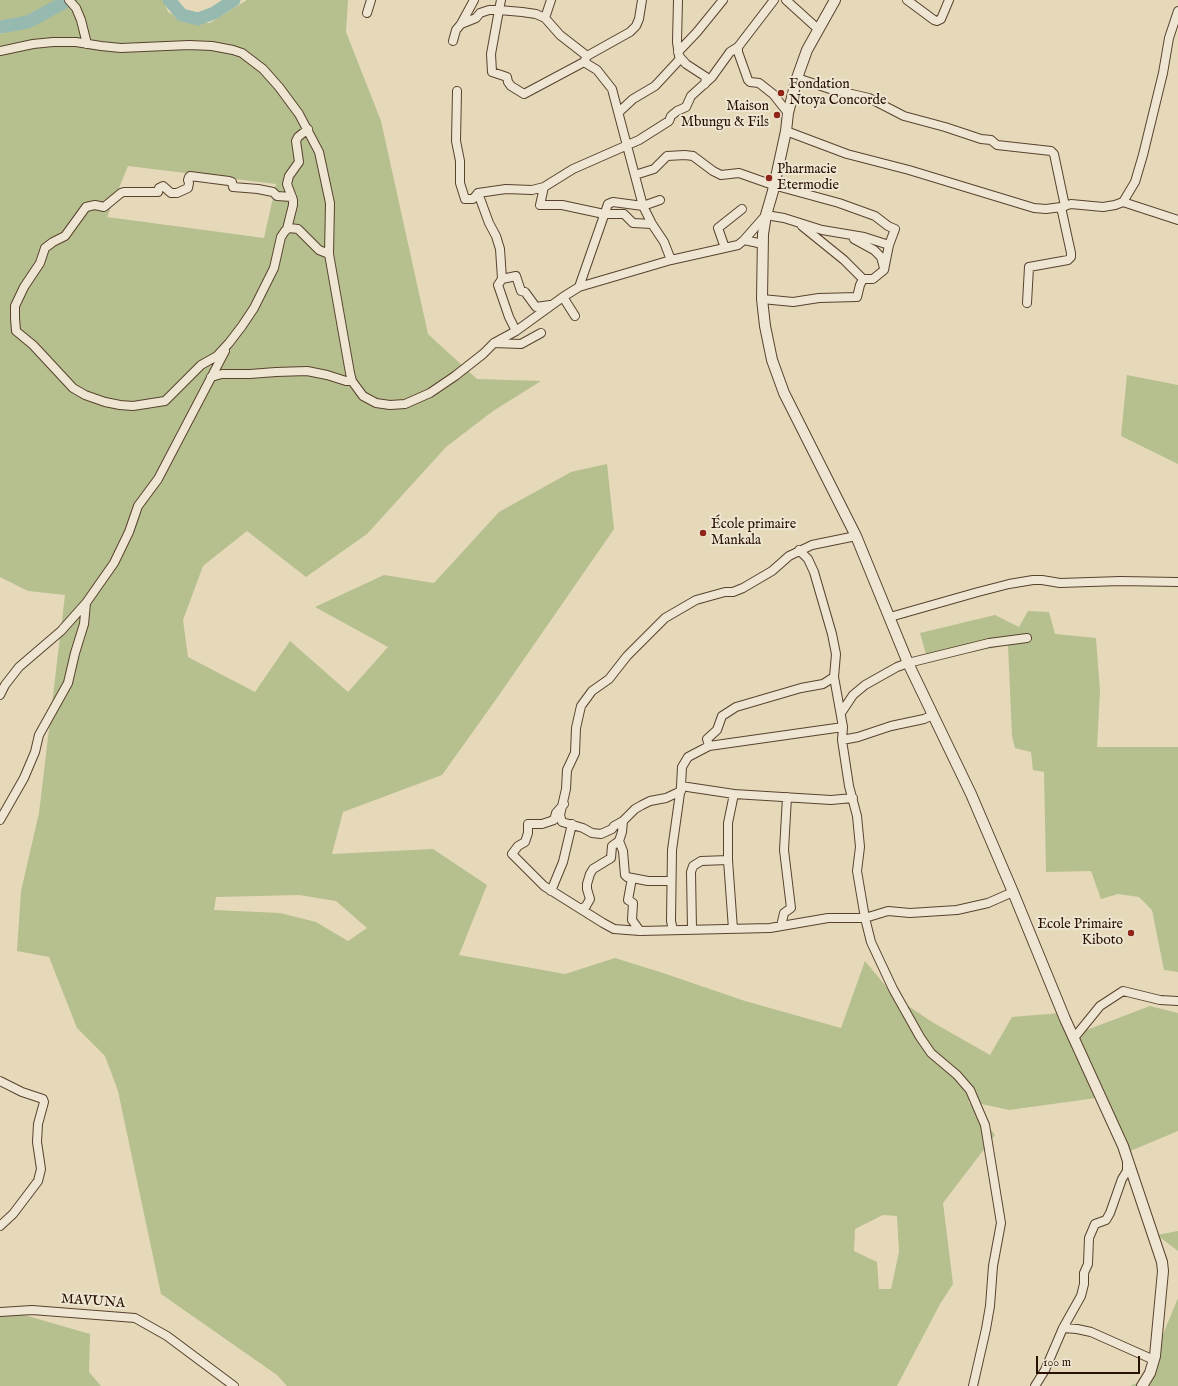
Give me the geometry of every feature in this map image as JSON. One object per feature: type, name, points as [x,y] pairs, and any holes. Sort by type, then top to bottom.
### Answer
[{"type":"street","points":[[69,0],[76,8],[81,20],[87,44]]},
{"type":"street","points":[[367,13],[371,0]]},
{"type":"street","points":[[453,41],[456,30],[461,24],[474,0]]},
{"type":"street","points":[[501,0],[491,54],[492,72],[506,77],[511,86],[524,94],[630,32],[639,20],[642,0]]},
{"type":"street","points":[[545,18],[551,0]]},
{"type":"street","points":[[678,0],[679,56]]},
{"type":"street","points":[[619,112],[633,99],[655,86],[723,0]]},
{"type":"street","points":[[457,91],[456,141],[460,161],[460,183],[466,199],[473,199],[478,193],[506,189],[532,190],[544,187],[573,169],[639,140],[669,121],[671,116],[677,110],[686,107],[691,96],[715,74],[730,52],[738,47],[774,0]]},
{"type":"street","points":[[786,0],[818,29]]},
{"type":"street","points":[[835,0],[807,50],[797,78],[788,112],[786,132],[766,215],[763,244],[762,299],[765,326],[772,360],[784,393],[856,536],[908,663],[971,794],[1014,892],[1074,1038],[1124,1146],[1162,1262],[1164,1281],[1154,1360],[1150,1373],[1142,1386]]},
{"type":"street","points":[[907,0],[937,21],[941,19],[948,0]]},
{"type":"street","points":[[461,24],[476,18],[480,13],[489,10],[532,13],[545,18],[560,35],[597,70],[611,87],[619,112],[643,206],[652,224],[664,242],[671,260]]},
{"type":"street","points":[[1123,202],[1135,182],[1143,155],[1163,73],[1169,38],[1178,11]]},
{"type":"street","points":[[0,51],[33,44],[53,42],[76,42],[135,48],[190,45],[212,46],[242,53],[263,69],[279,87],[308,129],[319,152],[330,200],[329,254],[350,373],[352,381],[363,396],[376,403],[390,405],[405,404],[430,393],[466,367],[494,343],[516,331],[579,287],[671,260],[738,245],[766,215]]},
{"type":"street","points":[[738,47],[738,52],[748,80],[750,82],[759,83],[773,94],[788,112]]},
{"type":"street","points":[[679,56],[706,77],[705,84]]},
{"type":"street","points":[[797,78],[830,89],[869,98],[904,116],[981,139],[990,140],[997,145],[1051,150],[1054,154],[1071,257],[1068,260],[1029,267],[1027,303]]},
{"type":"street","points":[[292,197],[277,196],[273,192],[258,189],[233,187],[232,182],[229,181],[194,176],[188,177],[188,188],[177,193],[171,193],[163,186],[159,188],[158,192],[123,192],[104,206],[95,205],[86,207],[65,236],[45,248],[40,263],[24,286],[15,306],[16,330],[33,345],[69,385],[85,395],[105,402],[120,405],[134,406],[165,401],[192,374],[202,365],[217,356],[229,343],[254,308],[264,290],[274,268],[281,237],[287,229],[294,205],[292,197],[287,184],[299,162],[296,141],[298,137],[308,129]]},
{"type":"street","points":[[786,132],[847,154],[909,170],[1025,206],[1046,209],[1063,207],[1070,204],[1106,207],[1123,202],[1178,220]]},
{"type":"street","points":[[635,175],[654,169],[668,156],[693,156],[713,172],[721,175],[739,173],[875,216],[888,226],[895,229],[889,245],[884,270],[873,280],[864,279],[844,260],[799,223]]},
{"type":"street","points":[[544,187],[540,206],[562,205],[604,214],[624,214],[633,223],[652,224]]},
{"type":"street","points":[[478,193],[500,249],[502,280]]},
{"type":"street","points":[[579,287],[608,204],[613,202],[643,206],[660,200]]},
{"type":"street","points":[[725,248],[718,228],[742,209]]},
{"type":"street","points":[[766,215],[784,218],[839,233],[876,240],[889,245]]},
{"type":"street","points":[[287,229],[298,229],[319,250],[329,254]]},
{"type":"street","points":[[839,233],[861,241],[874,250],[881,257],[884,270]]},
{"type":"street","points":[[744,240],[763,244]]},
{"type":"street","points":[[516,331],[509,317],[498,285],[502,280],[516,276],[521,290],[525,292],[536,307],[553,304]]},
{"type":"street","points":[[762,299],[793,302],[819,298],[857,297],[860,285],[864,279]]},
{"type":"street","points":[[563,297],[575,316]]},
{"type":"street","points":[[494,343],[521,344],[541,333]]},
{"type":"street","points":[[0,695],[5,685],[19,667],[61,631],[86,602],[114,563],[129,532],[138,506],[158,479],[229,343]]},
{"type":"street","points":[[211,377],[222,374],[307,371],[346,381],[352,381]]},
{"type":"street","points":[[853,798],[831,800],[734,794],[681,788],[666,798],[650,801],[642,805],[635,809],[612,829],[598,835],[572,824],[562,822],[560,815],[564,804],[567,770],[575,753],[576,728],[581,706],[592,690],[609,679],[627,656],[665,618],[696,600],[725,592],[733,592],[743,588],[772,571],[788,556],[799,550],[812,545],[856,536]]},
{"type":"street","points":[[799,550],[808,559],[814,572],[832,634],[836,654],[834,677],[843,728],[842,740],[849,786],[857,816],[860,847],[857,871],[865,918],[871,942],[893,989],[920,1037],[931,1053],[957,1075],[970,1090],[985,1124],[1001,1223],[993,1266],[990,1306],[973,1386]]},
{"type":"street","points":[[890,617],[1009,584],[1034,580],[1060,583],[1120,581],[1178,582]]},
{"type":"street","points":[[0,820],[24,778],[35,752],[39,735],[68,683],[84,624],[86,602]]},
{"type":"street","points":[[841,713],[853,695],[865,685],[897,667],[989,643],[1027,638]]},
{"type":"street","points":[[709,746],[707,739],[717,730],[722,716],[736,707],[801,688],[823,684],[834,677]]},
{"type":"street","points":[[842,740],[858,737],[891,726],[924,719],[933,715]]},
{"type":"street","points":[[673,930],[671,921],[672,850],[681,788],[682,767],[688,757],[709,746],[843,728]]},
{"type":"street","points":[[733,929],[728,860],[728,823],[734,794]]},
{"type":"street","points":[[782,926],[784,913],[790,908],[784,850],[788,797]]},
{"type":"street","points":[[564,804],[556,813],[554,820],[542,824],[528,824],[528,833],[525,842],[518,846],[512,854],[544,886],[614,929],[733,929],[782,926],[828,918],[865,918],[888,911],[910,913],[957,910],[988,903],[1014,892]]},
{"type":"street","points":[[581,909],[586,906],[590,899],[587,884],[590,874],[593,869],[611,858],[612,846],[619,841],[623,821]]},
{"type":"street","points":[[551,891],[563,862],[572,824]]},
{"type":"street","points":[[619,841],[623,851],[625,875],[627,878],[648,881],[672,881]]},
{"type":"street","points":[[692,929],[691,872],[693,866],[701,861],[728,860]]},
{"type":"street","points":[[632,878],[628,900],[632,903],[632,920],[640,930]]},
{"type":"street","points":[[1074,1038],[1100,1006],[1123,991],[1160,1000],[1178,1002]]},
{"type":"street","points":[[0,1081],[22,1092],[43,1099],[44,1101],[37,1130],[36,1142],[41,1169],[38,1181],[13,1214],[0,1226]]},
{"type":"street","points":[[1036,1386],[1045,1370],[1063,1328],[1081,1296],[1084,1284],[1084,1273],[1088,1264],[1089,1238],[1095,1224],[1106,1220],[1110,1213],[1122,1179],[1127,1171],[1127,1160],[1124,1146]]},
{"type":"street","name":"MAVUNA","points":[[0,1312],[32,1310],[135,1318],[167,1336],[234,1386]]},
{"type":"street","points":[[1063,1328],[1091,1332],[1154,1360]]},
{"type":"green space","points":[[0,0],[55,0],[43,9],[26,18],[0,21]]},
{"type":"green space","points":[[72,0],[163,0],[168,12],[189,22],[210,23],[247,0],[348,0],[346,32],[381,121],[428,334],[477,379],[541,381],[493,411],[446,447],[367,534],[306,577],[247,531],[203,566],[183,620],[188,657],[255,692],[290,641],[348,692],[388,647],[315,607],[384,575],[434,583],[499,512],[571,472],[607,464],[614,529],[497,698],[442,775],[343,812],[332,854],[433,849],[487,885],[459,955],[565,974],[615,958],[745,1001],[841,1028],[865,961],[895,997],[932,1022],[990,1055],[1012,1017],[1060,1013],[1096,1098],[1009,1110],[968,1101],[995,1135],[943,1203],[953,1284],[940,1304],[897,1386],[287,1386],[277,1375],[161,1294],[118,1091],[105,1056],[77,1028],[49,957],[17,951],[21,891],[39,813],[65,595],[28,591],[0,577],[0,34],[53,14],[66,7]],"holes":[[[128,166],[276,184],[264,238],[107,217]],[[299,895],[336,901],[367,928],[348,941],[316,922],[280,913],[214,910],[216,897]],[[883,1215],[897,1216],[899,1252],[891,1289],[879,1289],[877,1262],[854,1251],[855,1229]]]},
{"type":"green space","points":[[1127,375],[1178,385],[1178,464],[1121,436]]},
{"type":"green space","points":[[1028,611],[1049,612],[1055,634],[1096,638],[1100,691],[1097,747],[1178,747],[1178,972],[1164,970],[1152,910],[1139,897],[1118,894],[1101,899],[1091,871],[1046,872],[1044,772],[1033,770],[1031,752],[1015,748],[1012,736],[1008,645],[928,661],[920,633],[995,615],[1019,627]]},
{"type":"green space","points":[[1150,1006],[1178,1013],[1178,1131],[1128,1152],[1079,1044],[1084,1031]]},
{"type":"green space","points":[[1178,1231],[1178,1251],[1157,1235]]},
{"type":"green space","points":[[1178,1298],[1178,1386],[1130,1386],[1139,1382],[1154,1356]]},
{"type":"green space","points":[[0,1308],[90,1334],[89,1372],[101,1386],[0,1386]]},
{"type":"waterway","points":[[0,27],[28,22],[66,0]]},
{"type":"waterway","points":[[169,0],[182,15],[198,19],[214,13],[234,0]]},
{"type":"place","name":"Fondation Ntoya Concorde","points":[[781,93]]},
{"type":"place","name":"Maison Mbungu & Fils","points":[[777,115]]},
{"type":"place","name":"Pharmacie Etermodie","points":[[769,178]]},
{"type":"place","name":"École primaire Mankala","points":[[703,533]]},
{"type":"place","name":"Ecole Primaire Kiboto","points":[[1131,933]]}]
